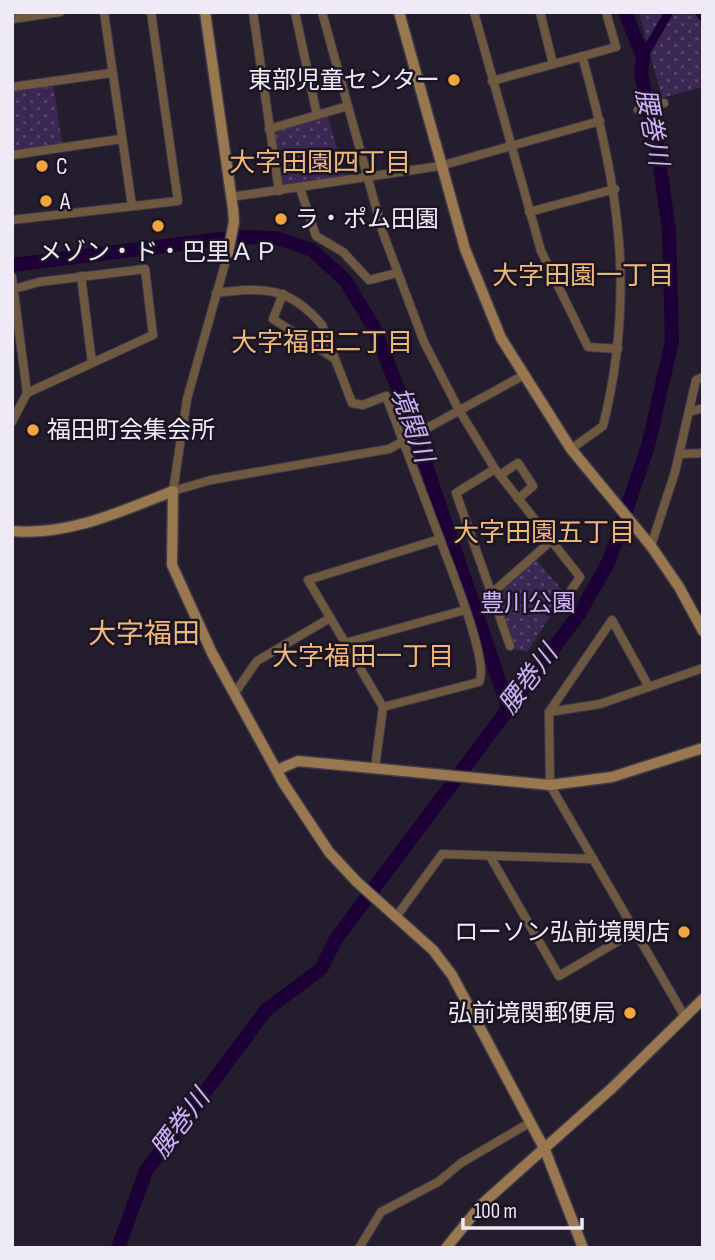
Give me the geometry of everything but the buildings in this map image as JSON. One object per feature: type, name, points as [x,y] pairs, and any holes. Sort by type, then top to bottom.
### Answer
[{"type":"street","points":[[12,19],[60,12]]},
{"type":"street","points":[[104,12],[132,206]]},
{"type":"street","points":[[12,220],[178,201],[151,12]]},
{"type":"street","points":[[205,12],[234,222],[228,253],[187,399],[173,491],[172,565],[233,694],[308,822],[357,882],[433,950],[452,975],[545,1150],[583,1248]]},
{"type":"street","points":[[253,12],[279,191]]},
{"type":"street","points":[[295,12],[317,115]]},
{"type":"street","points":[[322,12],[383,233],[424,342],[459,410],[497,472],[580,577],[570,592]]},
{"type":"street","points":[[399,12],[440,166],[500,338],[571,449],[651,546],[703,631]]},
{"type":"street","points":[[474,12],[529,212],[555,283],[588,347],[618,349]]},
{"type":"street","points":[[540,12],[553,64]]},
{"type":"street","points":[[492,81],[616,47],[606,12]]},
{"type":"street","points":[[571,449],[603,426],[618,349],[621,271],[615,189],[582,56]]},
{"type":"street","points":[[12,87],[111,73]]},
{"type":"street","points":[[638,110],[664,103]]},
{"type":"street","points":[[269,130],[348,106]]},
{"type":"street","points":[[231,197],[440,166],[600,121]]},
{"type":"street","points":[[12,155],[121,139]]},
{"type":"street","points":[[300,188],[316,236],[343,252],[369,280],[397,273]]},
{"type":"street","points":[[529,212],[615,189]]},
{"type":"street","points":[[14,289],[81,276],[145,269],[147,282],[153,335],[27,393]]},
{"type":"street","points":[[81,276],[92,363]]},
{"type":"street","points":[[12,277],[27,393],[12,422]]},
{"type":"street","points":[[216,293],[271,289],[296,300],[322,325],[352,403],[363,405],[386,396],[405,441],[482,666],[479,682],[383,707]]},
{"type":"street","points":[[283,294],[273,319],[334,359]]},
{"type":"street","points":[[12,531],[51,531],[83,524],[211,480],[389,449],[524,375]]},
{"type":"street","points":[[651,546],[680,454],[696,380],[703,377]]},
{"type":"street","points":[[689,412],[703,408]]},
{"type":"street","points":[[680,454],[703,453]]},
{"type":"street","points":[[510,646],[456,493],[518,463],[533,486],[518,499]]},
{"type":"street","points":[[375,768],[383,707],[308,580],[440,540]]},
{"type":"street","points":[[492,593],[551,541]]},
{"type":"street","points":[[345,643],[465,610]]},
{"type":"street","points":[[233,694],[257,661],[330,618]]},
{"type":"street","points":[[649,687],[612,620],[549,712],[550,785],[637,930],[685,1017]]},
{"type":"street","points":[[549,712],[600,704],[703,668]]},
{"type":"street","points":[[277,770],[298,761],[550,785],[612,778],[703,748]]},
{"type":"street","points":[[396,917],[442,854],[491,858],[593,859]]},
{"type":"street","points":[[491,858],[559,976],[637,930]]},
{"type":"street","points":[[446,1248],[482,1205],[545,1150],[703,999]]},
{"type":"street","points":[[359,1248],[381,1212],[439,1182],[461,1164],[531,1122]]},
{"type":"green space","points":[[639,12],[703,12],[703,87],[662,98]]},
{"type":"green space","points":[[53,83],[62,143],[12,150],[12,89]]},
{"type":"green space","points":[[328,117],[345,176],[284,187],[281,184],[272,135],[276,131]]},
{"type":"green space","name":"豊川公園","points":[[536,560],[565,593],[527,652],[514,649],[497,595]]},
{"type":"waterway","name":"腰巻川","points":[[118,1248],[146,1171],[266,1010],[321,969],[336,939],[579,614],[609,561],[648,446],[672,341],[669,230],[657,147],[641,74],[643,57],[625,12]]},
{"type":"waterway","points":[[643,57],[669,12]]},
{"type":"waterway","points":[[699,12],[703,17]]},
{"type":"waterway","name":"境関川","points":[[12,265],[236,237],[277,238],[312,250],[345,280],[373,326],[412,424],[508,707]]},
{"type":"place","name":"東部児童センター","points":[[454,80]]},
{"type":"place","name":"C","points":[[42,166]]},
{"type":"place","name":"A","points":[[46,201]]},
{"type":"place","name":"ラ・ポム田園","points":[[281,219]]},
{"type":"place","name":"メゾン・ド・巴里ＡＰ","points":[[158,226]]},
{"type":"place","name":"福田町会集会所","points":[[33,430]]},
{"type":"place","name":"ローソン弘前境関店","points":[[684,932]]},
{"type":"place","name":"弘前境関郵便局","points":[[630,1013]]},
{"type":"district","name":"大字田園四丁目","points":[[320,163]]},
{"type":"district","name":"大字田園一丁目","points":[[583,276]]},
{"type":"district","name":"大字福田二丁目","points":[[322,343]]},
{"type":"district","name":"大字田園五丁目","points":[[544,533]]},
{"type":"district","name":"大字福田","points":[[144,634]]},
{"type":"district","name":"大字福田一丁目","points":[[363,657]]}]
